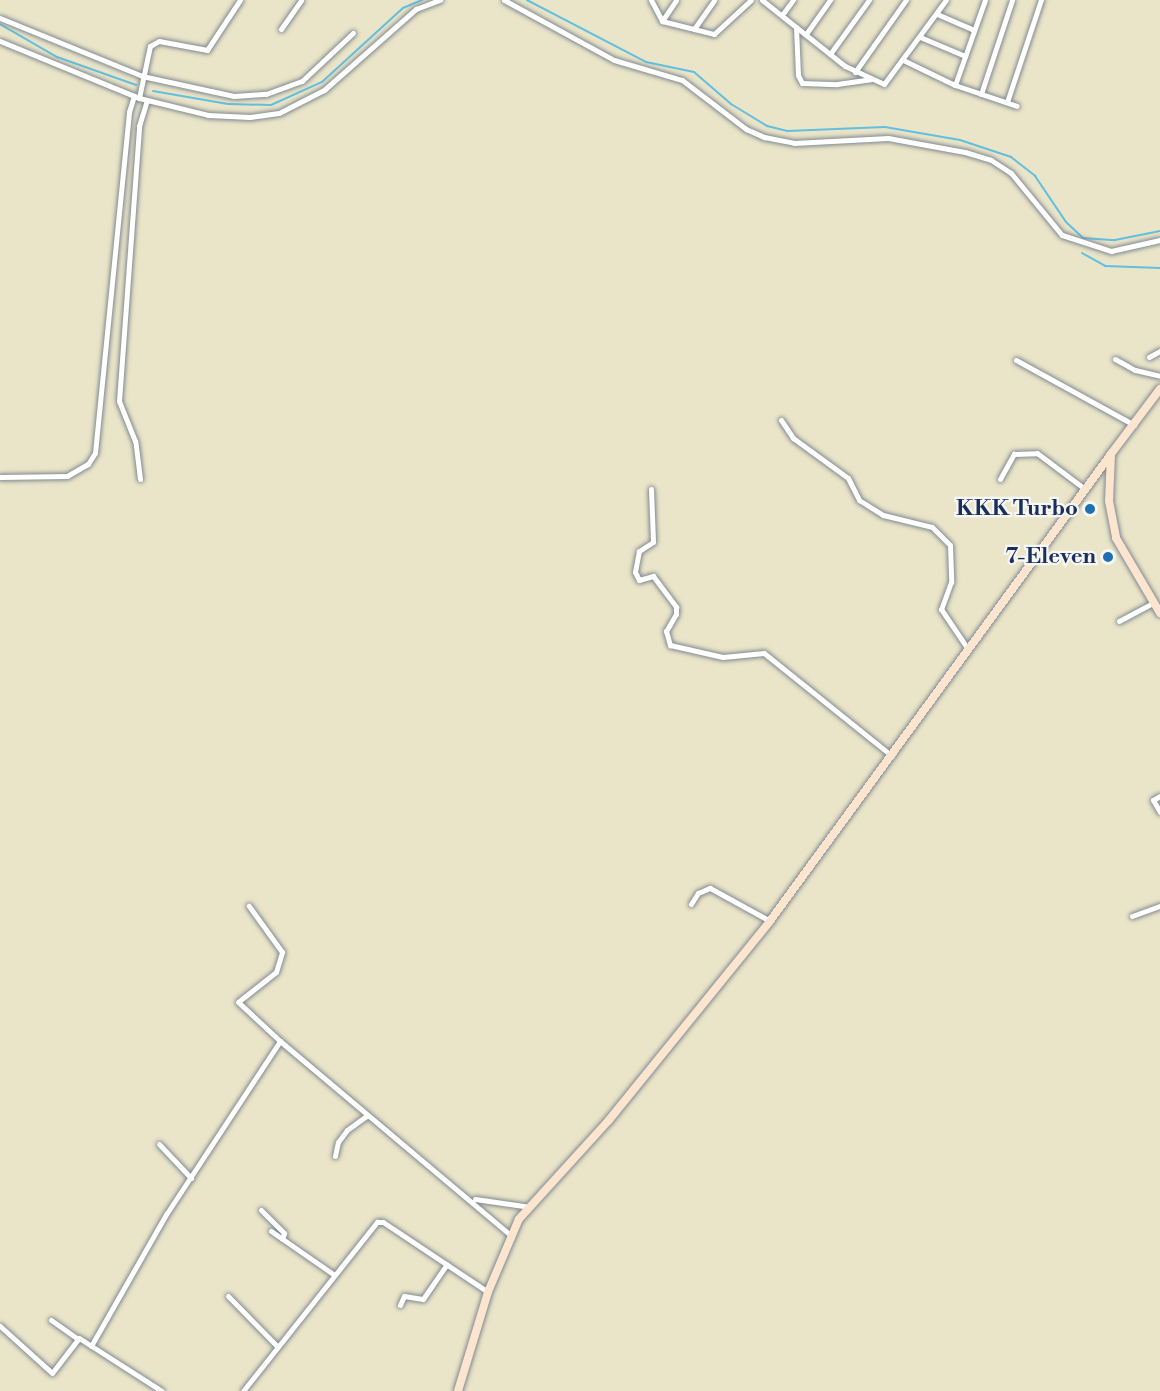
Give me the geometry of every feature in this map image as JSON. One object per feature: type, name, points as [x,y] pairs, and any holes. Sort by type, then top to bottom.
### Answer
[{"type":"street","points":[[0,477],[67,476],[88,465],[95,453],[129,112],[154,43],[207,50],[240,0]]},
{"type":"street","points":[[281,29],[301,0]]},
{"type":"street","points":[[0,40],[136,97],[208,115],[250,117],[279,112],[324,90],[416,9],[441,0]]},
{"type":"street","points":[[504,0],[626,65],[682,80],[746,129],[764,137],[794,143],[898,139],[966,152],[991,160],[1011,173],[1053,227],[1069,238],[1112,251],[1160,240]]},
{"type":"street","points":[[651,0],[662,21],[719,33],[751,0]]},
{"type":"street","points":[[662,21],[676,0]]},
{"type":"street","points":[[694,29],[714,0]]},
{"type":"street","points":[[762,0],[855,72],[885,84],[946,0]]},
{"type":"street","points":[[782,15],[793,0]]},
{"type":"street","points":[[806,34],[830,0]]},
{"type":"street","points":[[830,54],[869,0]]},
{"type":"street","points":[[855,72],[906,0]]},
{"type":"street","points":[[981,94],[1012,0]]},
{"type":"street","points":[[1007,102],[1041,0]]},
{"type":"street","points":[[955,85],[982,1]]},
{"type":"street","points":[[937,14],[974,30]]},
{"type":"street","points":[[0,18],[142,76],[219,94],[267,94],[302,81],[353,33]]},
{"type":"street","points":[[796,27],[798,75],[802,83],[837,84],[871,79]]},
{"type":"street","points":[[920,37],[965,56]]},
{"type":"street","points":[[903,60],[955,85],[1017,106]]},
{"type":"street","points":[[140,479],[135,441],[119,401],[139,126],[147,100]]},
{"type":"street","points":[[1149,357],[1160,351]]},
{"type":"street","points":[[1115,359],[1136,370],[1160,376]]},
{"type":"street","points":[[1016,360],[1134,425]]},
{"type":"street","points":[[458,1391],[488,1292],[510,1235],[530,1207],[609,1120],[770,921],[1160,389]]},
{"type":"street","points":[[781,420],[793,438],[848,478],[859,500],[883,516],[932,527],[950,545],[951,582],[941,609],[968,649]]},
{"type":"street","points":[[1000,479],[1014,454],[1037,453],[1085,489]]},
{"type":"street","points":[[1111,454],[1110,519],[1127,560],[1160,613]]},
{"type":"street","points":[[651,489],[653,543],[639,551],[635,572],[639,580],[654,576],[676,607],[676,615],[666,631],[670,645],[723,657],[764,653],[892,756]]},
{"type":"street","points":[[1119,621],[1153,603]]},
{"type":"street","points":[[1160,796],[1153,800],[1160,812]]},
{"type":"street","points":[[691,904],[698,894],[710,888],[770,921]]},
{"type":"street","points":[[249,906],[282,952],[276,972],[238,1002],[366,1116],[510,1235]]},
{"type":"street","points":[[1132,916],[1160,906]]},
{"type":"street","points":[[91,1346],[191,1178],[280,1041]]},
{"type":"street","points":[[335,1156],[338,1142],[347,1130],[366,1116]]},
{"type":"street","points":[[159,1144],[191,1178]]},
{"type":"street","points":[[475,1199],[530,1207]]},
{"type":"street","points":[[261,1210],[284,1233],[282,1239]]},
{"type":"street","points":[[243,1391],[333,1274],[372,1226],[380,1222],[488,1292]]},
{"type":"street","points":[[271,1231],[333,1274]]},
{"type":"street","points":[[400,1305],[404,1296],[423,1299],[447,1264]]},
{"type":"street","points":[[228,1296],[278,1347]]},
{"type":"street","points":[[51,1320],[162,1391]]},
{"type":"street","points":[[0,1326],[52,1372],[58,1370],[78,1338]]},
{"type":"waterway","points":[[153,91],[228,104],[271,105],[322,82],[403,8],[422,0]]},
{"type":"waterway","points":[[527,0],[646,62],[694,72],[731,104],[767,126],[787,131],[885,127],[960,140],[1011,157],[1035,176],[1066,222],[1083,238],[1115,240],[1160,231]]},
{"type":"waterway","points":[[0,24],[57,57],[136,85]]},
{"type":"waterway","points":[[1082,253],[1105,266],[1160,268]]},
{"type":"place","name":"KKK Turbo","points":[[1090,509]]},
{"type":"place","name":"7-Eleven","points":[[1108,557]]}]
